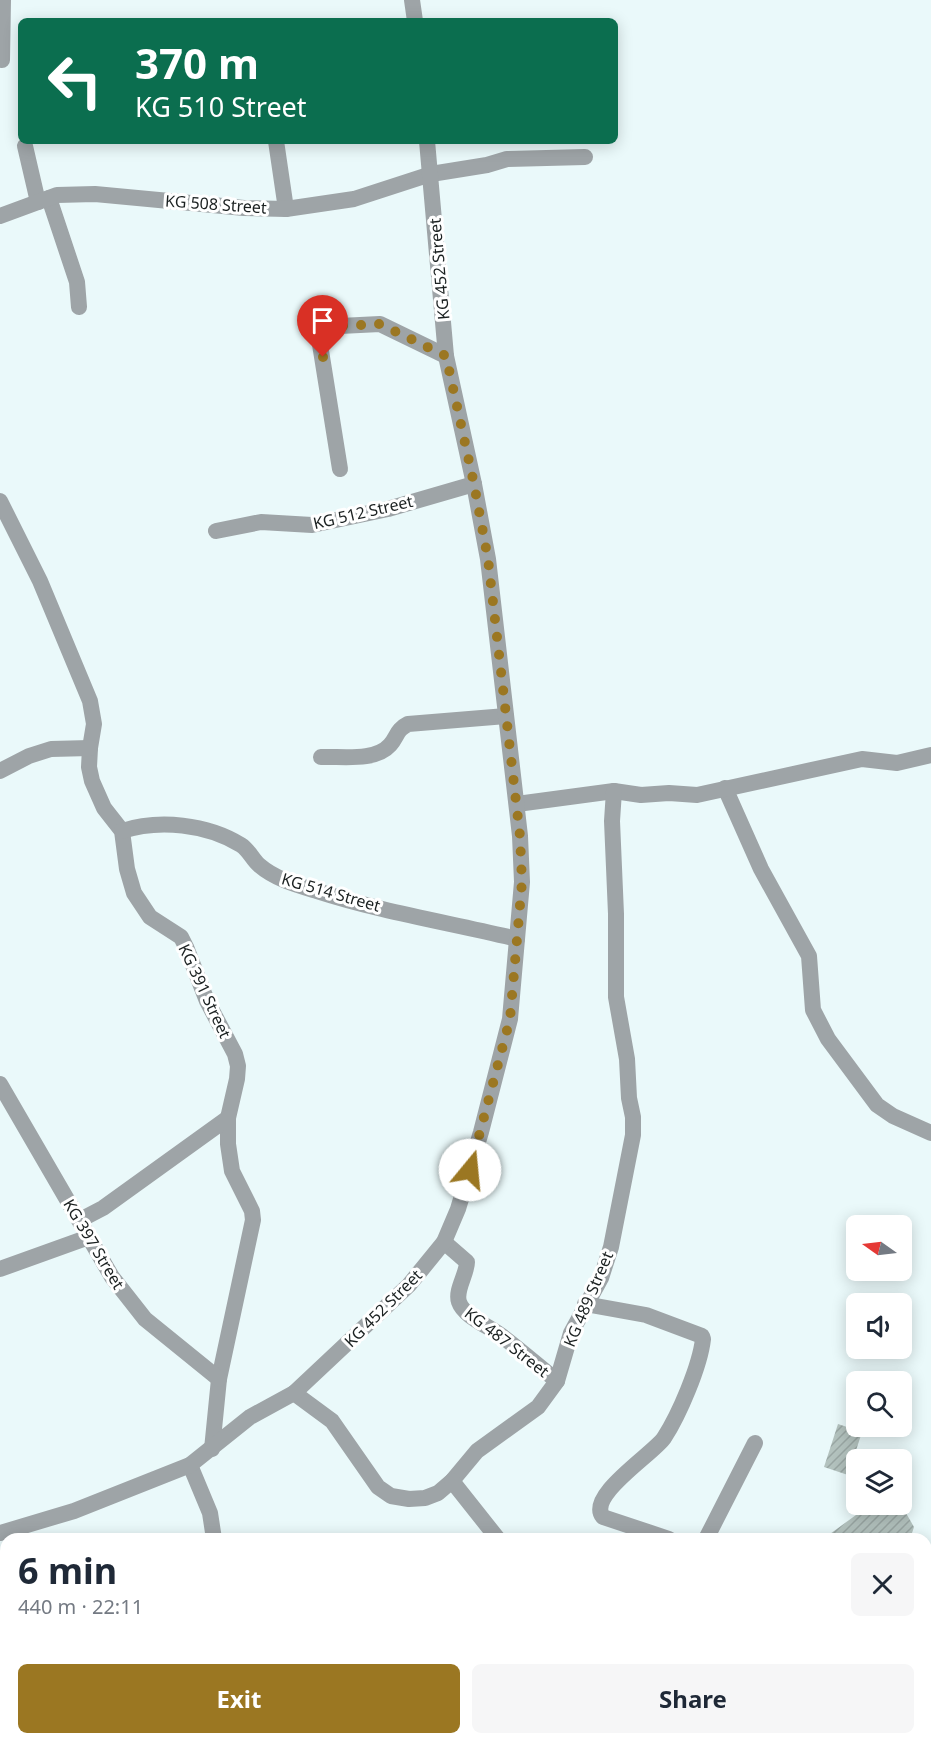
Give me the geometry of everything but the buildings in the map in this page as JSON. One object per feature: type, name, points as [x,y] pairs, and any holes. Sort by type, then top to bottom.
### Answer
[{"type":"street","points":[[2,60],[3,0]]},
{"type":"street","points":[[412,0],[415,18]]},
{"type":"street","points":[[276,144],[286,209]]},
{"type":"street","name":"KG 452 Street","points":[[0,1533],[74,1511],[190,1465],[250,1418],[294,1393],[410,1285],[444,1242],[459,1209],[510,1019],[522,882],[520,836],[488,559],[446,356],[427,144]]},
{"type":"street","points":[[25,146],[77,282],[79,307]]},
{"type":"street","name":"KG 508 Street","points":[[0,216],[57,195],[95,194],[244,208],[286,209],[354,199],[431,174],[487,165],[507,159],[585,156]]},
{"type":"street","points":[[340,469],[318,332],[320,327],[380,324],[446,356]]},
{"type":"street","name":"KG 512 Street","points":[[216,531],[261,522],[312,525],[388,509],[474,484]]},
{"type":"street","points":[[0,501],[39,581],[90,701],[94,724],[89,767],[92,781],[104,808],[122,831]]},
{"type":"street","points":[[321,757],[368,756],[379,753],[389,745],[399,728],[408,724],[506,716]]},
{"type":"street","points":[[0,771],[29,756],[51,749],[90,748]]},
{"type":"street","points":[[516,804],[614,791],[641,795],[697,795],[862,759],[897,763],[931,755]]},
{"type":"street","points":[[725,788],[761,869],[809,956],[813,1010],[828,1039],[877,1105],[893,1116],[931,1133]]},
{"type":"street","name":"KG 489 Street","points":[[294,1393],[332,1421],[378,1487],[391,1496],[409,1499],[425,1498],[438,1493],[452,1481],[477,1451],[538,1407],[557,1381],[571,1333],[601,1278],[611,1247],[633,1134],[627,1059],[616,997],[616,914],[612,821],[614,791]]},
{"type":"street","name":"KG 514 Street","points":[[122,831],[134,827],[168,824],[197,828],[243,846],[256,863],[287,882],[336,897],[517,939]]},
{"type":"street","name":"KG 391 Street","points":[[122,831],[127,869],[134,893],[150,917],[181,937],[207,1001],[235,1054],[238,1066],[228,1118],[228,1144],[232,1171],[252,1211],[253,1220],[219,1379],[212,1449]]},
{"type":"street","name":"KG 397 Street","points":[[0,1084],[112,1277],[145,1319],[219,1379]]},
{"type":"street","points":[[80,1220],[103,1208],[228,1118]]},
{"type":"street","points":[[0,1269],[89,1237]]},
{"type":"street","name":"KG 487 Street","points":[[444,1242],[467,1262],[459,1291],[458,1301],[461,1306],[476,1320],[500,1334],[557,1381]]},
{"type":"street","points":[[585,1304],[661,1319],[702,1336],[703,1339],[691,1382],[666,1436],[624,1474],[604,1496],[599,1506],[603,1516],[652,1533]]},
{"type":"street","points":[[709,1533],[755,1443]]},
{"type":"street","points":[[190,1465],[210,1513],[213,1533]]},
{"type":"street","points":[[452,1481],[493,1533]]},
{"type":"route","points":[[323,357],[318,332],[320,327],[380,324],[446,356],[488,559],[520,836],[522,882],[510,1019],[470,1170]]}]
